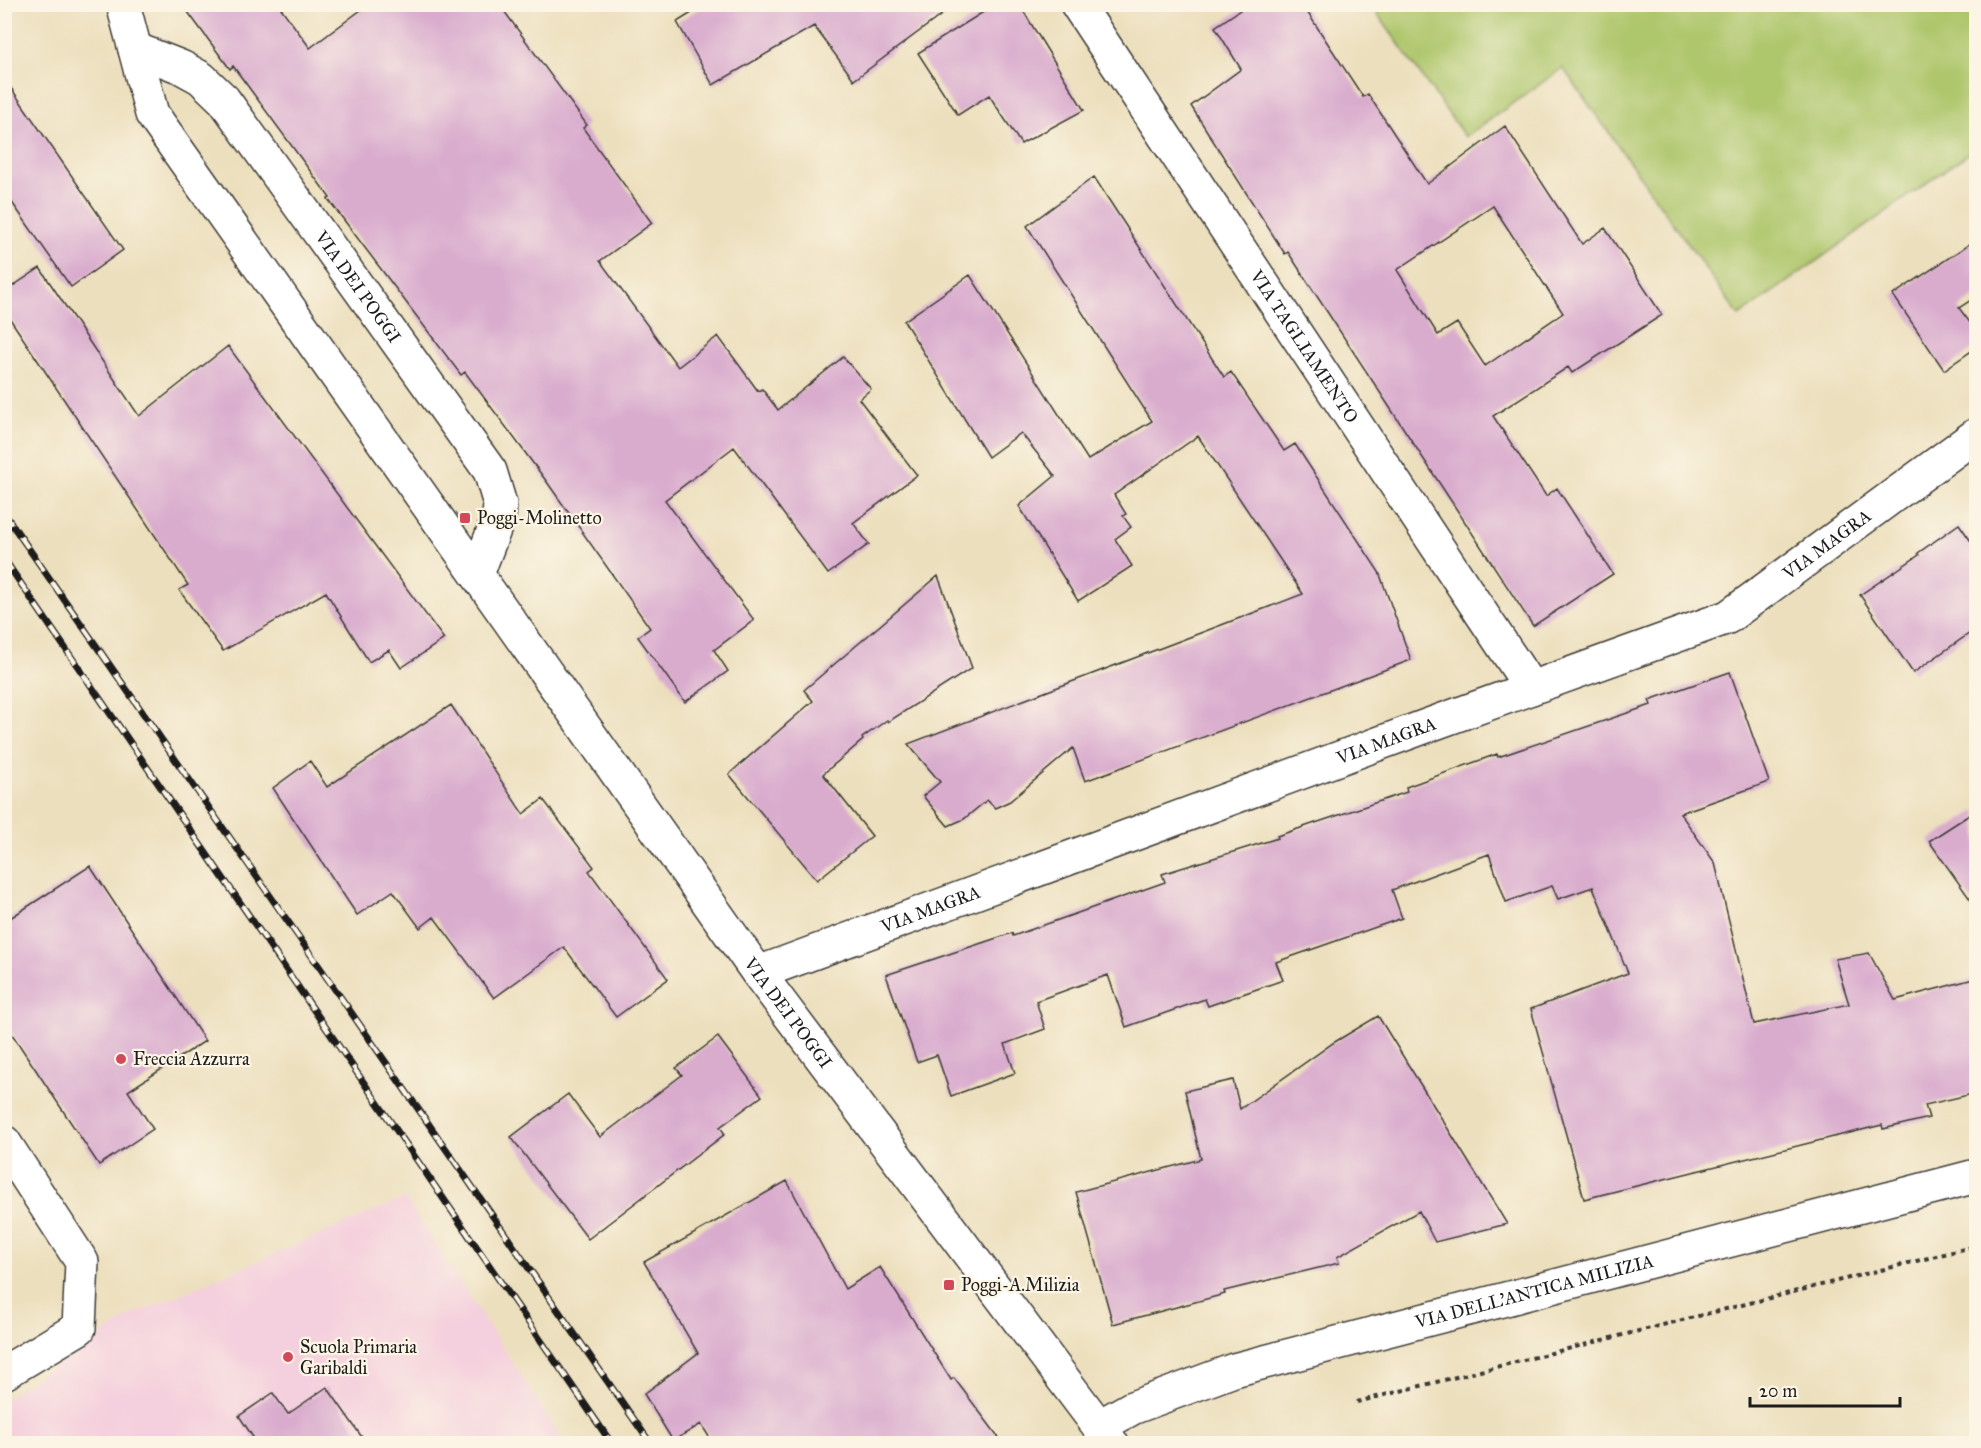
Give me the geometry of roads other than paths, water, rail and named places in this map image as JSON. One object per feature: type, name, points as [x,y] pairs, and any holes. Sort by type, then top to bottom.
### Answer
[{"type":"street","name":"VIA DEI POGGI","points":[[123,4],[152,114],[758,973],[1106,1435]]},
{"type":"street","name":"VIA TAGLIAMENTO","points":[[1077,4],[1531,688]]},
{"type":"street","name":"VIA DEI POGGI","points":[[135,49],[181,67],[201,78],[224,100],[490,471],[500,504],[499,517],[477,574]]},
{"type":"street","name":"VIA MAGRA","points":[[758,973],[1728,617],[1977,435]]},
{"type":"street","points":[[4,1142],[82,1262],[79,1328],[4,1373]]},
{"type":"street","name":"VIA DELL'ANTICA MILIZIA","points":[[1106,1435],[1132,1408],[1234,1370],[1977,1176]]},
{"type":"railway","points":[[4,513],[651,1444]]},
{"type":"railway","points":[[4,559],[612,1444]]},
{"type":"place","name":"Poggi-Molinetto","points":[[465,518]]},
{"type":"place","name":"Freccia Azzurra","points":[[121,1059]]},
{"type":"place","name":"Poggi-A.Milizia","points":[[949,1285]]},
{"type":"place","name":"Scuola Primaria Garibaldi","points":[[288,1357]]}]
